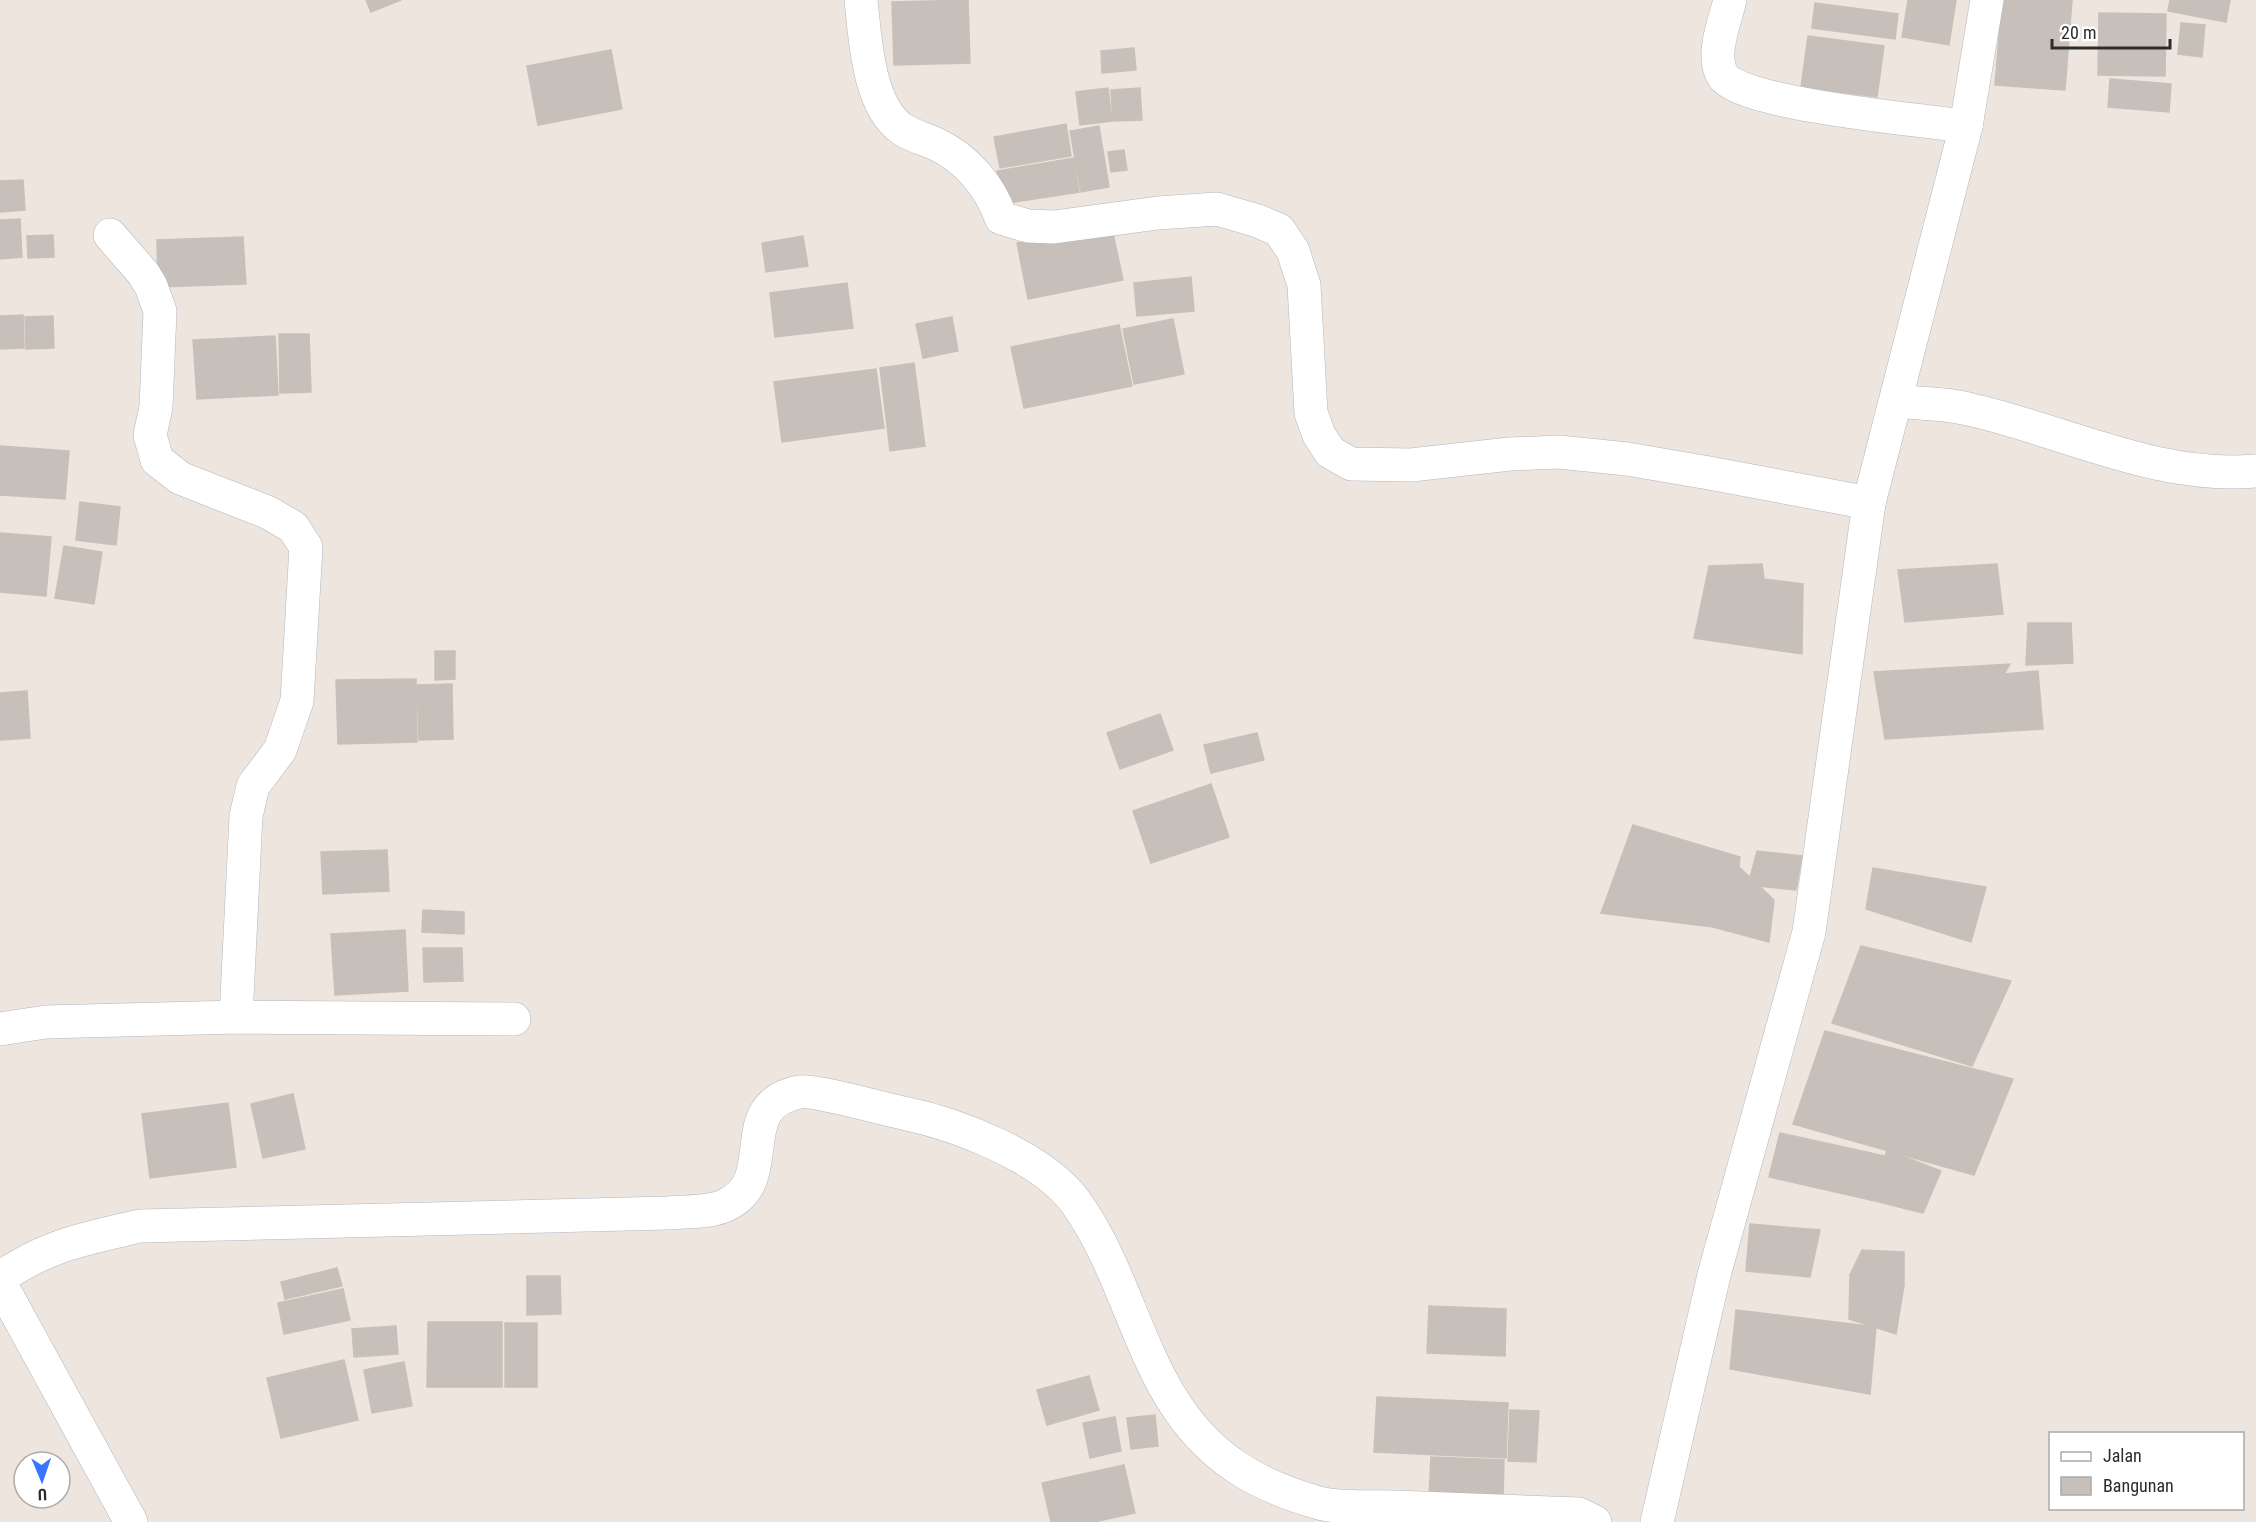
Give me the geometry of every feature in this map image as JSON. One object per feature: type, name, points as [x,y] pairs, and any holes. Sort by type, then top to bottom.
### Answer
[{"type":"street","points":[[861,0],[870,68],[877,92],[888,113],[901,129],[967,162],[996,202],[1001,218],[1028,226],[1054,227],[1158,213],[1217,208],[1258,221],[1279,231],[1293,251],[1304,285],[1311,413],[1319,435],[1330,452],[1351,464],[1411,465],[1510,454],[1559,452],[1674,467],[1869,503]]},
{"type":"street","points":[[1730,0],[1718,55],[1723,76],[1738,88],[1772,99],[1966,126]]},
{"type":"street","points":[[1657,1522],[1714,1275],[1809,932],[1869,503],[1966,126],[1987,0]]},
{"type":"street","points":[[110,235],[147,280],[160,311],[156,407],[150,435],[156,460],[180,478],[267,512],[293,527],[306,547],[297,701],[280,750],[253,786],[246,816],[236,1017]]},
{"type":"street","points":[[1896,402],[1966,408],[2149,460],[2208,472],[2256,471]]},
{"type":"street","points":[[0,1029],[46,1022],[236,1017],[514,1019]]},
{"type":"street","points":[[0,1278],[28,1258],[60,1244],[140,1226],[668,1213],[724,1207],[741,1196],[753,1180],[762,1115],[768,1105],[801,1091],[934,1119],[979,1134],[1051,1177],[1076,1202],[1107,1255],[1149,1356],[1181,1417],[1197,1436],[1237,1467],[1257,1478],[1276,1488],[1322,1504],[1579,1514],[1595,1522]]},
{"type":"street","points":[[0,1283],[131,1522]]},
{"type":"building","points":[[366,0],[401,0],[371,12]]},
{"type":"building","points":[[968,0],[970,63],[894,65],[892,2]]},
{"type":"building","points":[[1908,0],[1956,0],[1949,45],[1902,37]]},
{"type":"building","points":[[2002,0],[2072,0],[2065,90],[1995,85]]},
{"type":"building","points":[[2170,0],[2230,0],[2226,22],[2168,11]]},
{"type":"building","points":[[1815,3],[1898,14],[1895,39],[1812,28]]},
{"type":"building","points":[[2099,13],[2166,14],[2165,76],[2098,75]]},
{"type":"building","points":[[2181,23],[2205,25],[2202,57],[2178,54]]},
{"type":"building","points":[[1808,36],[1884,46],[1877,97],[1801,87]]},
{"type":"building","points":[[1134,48],[1136,70],[1102,73],[1101,51]]},
{"type":"building","points":[[611,50],[622,109],[538,125],[527,66]]},
{"type":"building","points":[[2110,79],[2171,84],[2169,112],[2108,107]]},
{"type":"building","points":[[1108,88],[1112,121],[1080,125],[1076,92]]},
{"type":"building","points":[[1140,88],[1142,120],[1113,121],[1111,90]]},
{"type":"building","points":[[1066,124],[1071,156],[1000,168],[994,137]]},
{"type":"building","points":[[1099,126],[1109,187],[1081,192],[1070,131]]},
{"type":"building","points":[[1124,150],[1127,170],[1111,172],[1108,152]]},
{"type":"building","points":[[1074,158],[1079,192],[1002,204],[997,171]]},
{"type":"building","points":[[23,180],[25,210],[0,212],[0,181]]},
{"type":"building","points":[[20,219],[22,257],[0,259],[0,220]]},
{"type":"building","points":[[1111,224],[1123,280],[1028,299],[1017,243]]},
{"type":"building","points":[[53,235],[54,257],[28,258],[27,236]]},
{"type":"building","points":[[803,236],[808,266],[766,272],[762,243]]},
{"type":"building","points":[[243,237],[246,284],[158,287],[157,240]]},
{"type":"building","points":[[1191,277],[1194,311],[1137,316],[1134,283]]},
{"type":"building","points":[[847,283],[853,328],[775,337],[770,293]]},
{"type":"building","points":[[23,315],[24,348],[0,349],[0,316]]},
{"type":"building","points":[[53,316],[54,348],[26,349],[25,317]]},
{"type":"building","points":[[952,317],[958,351],[923,358],[916,324]]},
{"type":"building","points":[[1173,319],[1184,374],[1134,384],[1123,329]]},
{"type":"building","points":[[1119,325],[1132,386],[1024,408],[1011,347]]},
{"type":"building","points":[[279,334],[309,334],[311,392],[280,393]]},
{"type":"building","points":[[275,336],[278,395],[197,399],[193,340]]},
{"type":"building","points":[[914,363],[925,446],[890,451],[880,368]]},
{"type":"building","points":[[876,369],[884,428],[782,442],[774,382]]},
{"type":"building","points":[[0,446],[69,451],[65,499],[0,495]]},
{"type":"building","points":[[80,502],[120,507],[116,545],[76,540]]},
{"type":"building","points":[[0,533],[51,537],[46,596],[0,592]]},
{"type":"building","points":[[64,546],[102,552],[94,604],[55,598]]},
{"type":"building","points":[[1762,564],[1764,579],[1803,584],[1802,654],[1694,638],[1709,566]]},
{"type":"building","points":[[1997,564],[2003,614],[1905,622],[1898,570]]},
{"type":"building","points":[[2028,623],[2071,623],[2073,663],[2026,665]]},
{"type":"building","points":[[435,651],[455,651],[455,679],[435,680]]},
{"type":"building","points":[[2010,664],[2004,674],[2038,671],[2043,729],[1885,739],[1874,672]]},
{"type":"building","points":[[416,679],[417,742],[338,744],[336,680]]},
{"type":"building","points":[[452,684],[453,739],[419,740],[417,685]]},
{"type":"building","points":[[27,691],[30,738],[0,740],[0,693]]},
{"type":"building","points":[[1160,714],[1173,750],[1120,769],[1107,733]]},
{"type":"building","points":[[1257,733],[1264,760],[1211,773],[1204,745]]},
{"type":"building","points":[[1211,784],[1229,837],[1151,863],[1133,811]]},
{"type":"building","points":[[1633,825],[1740,857],[1739,867],[1774,900],[1769,942],[1713,927],[1601,913]]},
{"type":"building","points":[[387,850],[389,891],[323,894],[321,852]]},
{"type":"building","points":[[1757,851],[1802,856],[1796,890],[1748,885]]},
{"type":"building","points":[[1873,868],[1986,887],[1971,942],[1866,909]]},
{"type":"building","points":[[423,910],[464,912],[464,934],[422,932]]},
{"type":"building","points":[[405,930],[408,991],[335,995],[331,934]]},
{"type":"building","points":[[1861,946],[2011,981],[1972,1066],[1832,1023]]},
{"type":"building","points":[[423,948],[462,948],[463,981],[424,982]]},
{"type":"building","points":[[1825,1031],[2013,1079],[1974,1175],[1793,1124]]},
{"type":"building","points":[[293,1094],[305,1149],[263,1158],[251,1104]]},
{"type":"building","points":[[228,1103],[236,1167],[150,1178],[142,1114]]},
{"type":"building","points":[[1780,1133],[1885,1156],[1871,1200],[1769,1177]]},
{"type":"building","points":[[1887,1150],[1941,1171],[1923,1213],[1871,1200]]},
{"type":"building","points":[[1750,1224],[1820,1230],[1810,1277],[1746,1271]]},
{"type":"building","points":[[1862,1250],[1904,1252],[1904,1285],[1850,1275]]},
{"type":"building","points":[[337,1268],[342,1286],[285,1299],[281,1282]]},
{"type":"building","points":[[1850,1275],[1904,1285],[1896,1334],[1849,1319]]},
{"type":"building","points":[[527,1276],[560,1276],[561,1314],[527,1315]]},
{"type":"building","points":[[343,1289],[350,1320],[284,1334],[278,1303]]},
{"type":"building","points":[[1429,1306],[1506,1309],[1505,1356],[1427,1353]]},
{"type":"building","points":[[1736,1310],[1876,1327],[1870,1394],[1730,1369]]},
{"type":"building","points":[[428,1322],[502,1322],[502,1387],[427,1387]]},
{"type":"building","points":[[505,1323],[537,1323],[537,1387],[505,1387]]},
{"type":"building","points":[[396,1326],[398,1354],[354,1357],[352,1329]]},
{"type":"building","points":[[344,1360],[358,1420],[281,1438],[267,1378]]},
{"type":"building","points":[[404,1362],[412,1406],[372,1413],[364,1370]]},
{"type":"building","points":[[1089,1376],[1099,1410],[1047,1425],[1037,1390]]},
{"type":"building","points":[[1377,1397],[1508,1403],[1506,1458],[1374,1452]]},
{"type":"building","points":[[1510,1410],[1539,1411],[1536,1462],[1508,1461]]},
{"type":"building","points":[[1155,1415],[1158,1446],[1131,1449],[1127,1418]]},
{"type":"building","points":[[1115,1417],[1121,1451],[1090,1458],[1083,1423]]},
{"type":"building","points":[[1431,1457],[1504,1460],[1503,1500],[1429,1497]]},
{"type":"building","points":[[1124,1465],[1135,1513],[1094,1522],[1051,1522],[1042,1483]]}]
